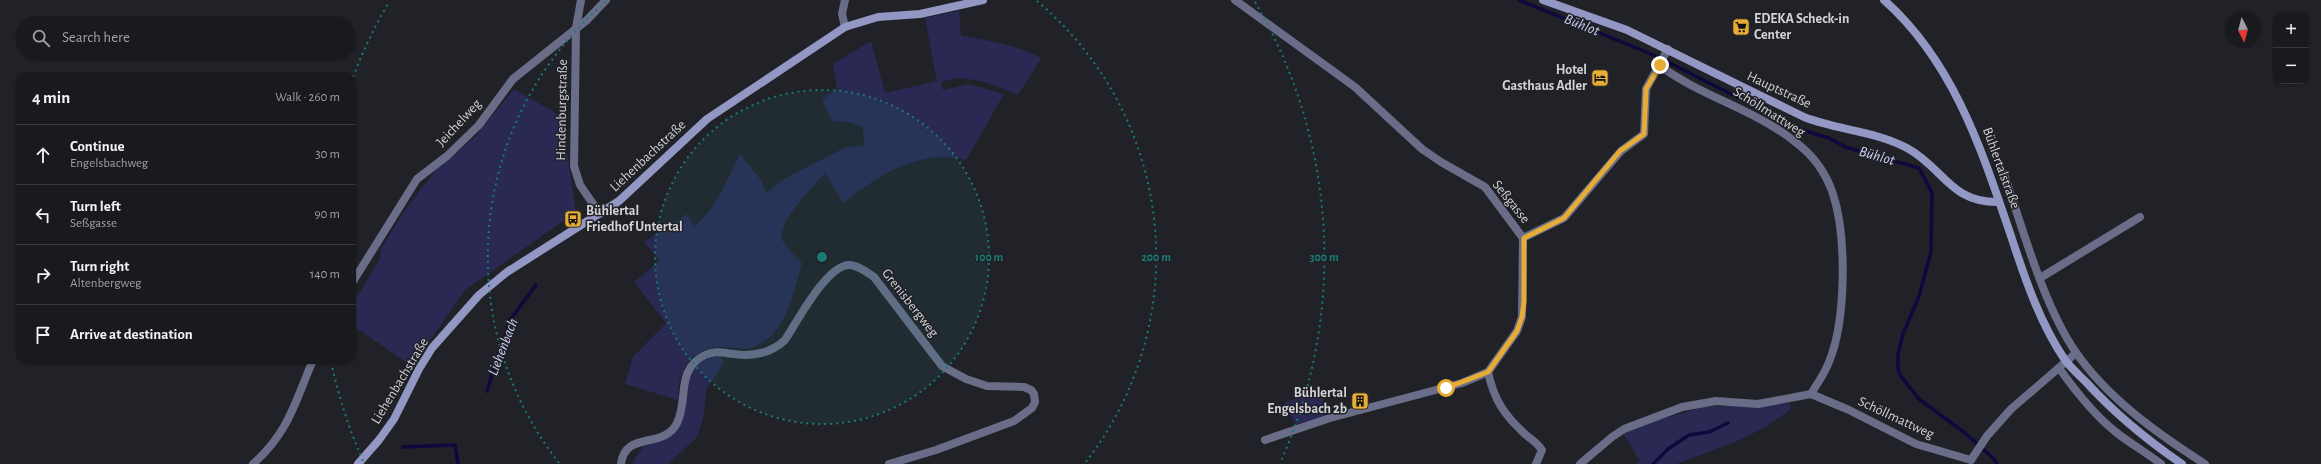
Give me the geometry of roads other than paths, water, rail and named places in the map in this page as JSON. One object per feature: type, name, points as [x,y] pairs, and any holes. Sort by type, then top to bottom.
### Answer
[{"type":"street","name":"Hindenburgstraße","points":[[581,0],[576,28],[574,166],[580,185],[600,214]]},
{"type":"street","name":"Jeichelweg","points":[[356,277],[417,179],[447,156],[479,125],[513,79],[587,20],[606,0]]},
{"type":"street","points":[[844,27],[842,14],[845,0]]},
{"type":"street","name":"Liehenbachstraße","points":[[358,464],[380,440],[394,419],[419,369],[432,348],[479,295],[507,272],[619,201],[707,118],[844,27],[878,17],[920,14],[983,0]]},
{"type":"street","name":"Seßgasse","points":[[1235,0],[1355,87],[1422,149],[1441,162],[1485,187],[1524,238],[1522,317],[1517,331],[1488,372]]},
{"type":"street","name":"Hauptstraße","points":[[1543,0],[1627,30],[1666,52],[1804,117],[1824,125],[1891,141],[1907,148],[1920,157],[1958,191],[1972,200],[2000,202]]},
{"type":"street","name":"Bühlertalstraße","points":[[1884,0],[1927,48],[1948,78],[1978,139],[2034,300],[2049,334],[2066,361],[2110,409],[2182,464]]},
{"type":"street","points":[[1524,238],[1564,218],[1620,151],[1644,134],[1646,89],[1666,52]]},
{"type":"street","name":"Schöllmattweg","points":[[1660,65],[1672,74],[1736,105],[1794,140],[1812,157],[1828,183],[1833,195],[1838,221],[1844,271],[1842,306],[1829,363],[1811,394],[1856,413],[1916,444],[1973,462]]},
{"type":"street","name":"Bühlertalstraße","points":[[2004,174],[2040,278],[2058,319],[2076,353],[2128,409],[2205,464]]},
{"type":"street","points":[[2040,278],[2140,217]]},
{"type":"street","name":"Grenisbergweg","points":[[621,464],[622,456],[630,446],[661,438],[677,423],[683,381],[693,364],[703,355],[712,352],[756,354],[769,352],[785,340],[826,278],[838,268],[849,265],[862,268],[874,277],[942,366],[966,379],[987,386],[1024,387],[1031,390],[1034,394],[1035,402],[1032,408],[1014,421],[936,450],[889,464]]},
{"type":"street","points":[[1973,462],[1977,452],[1987,436],[2012,409],[2076,353]]},
{"type":"street","points":[[253,464],[268,451],[290,419],[311,364]]},
{"type":"street","points":[[2059,368],[2078,394],[2100,417],[2117,433],[2161,464]]},
{"type":"street","points":[[1265,440],[1330,418],[1462,383],[1488,372],[1492,391],[1498,406],[1526,435],[1538,443],[1542,450],[1536,464]]},
{"type":"street","points":[[1580,464],[1612,436],[1624,429],[1682,407],[1716,401],[1758,404],[1811,394]]},
{"type":"waterway","name":"Bühlot","points":[[1519,0],[1656,56],[1802,130],[1829,138],[1845,147],[1919,168],[1932,193],[1931,252],[1919,296],[1903,334],[1898,354],[1898,369],[1900,375],[1919,399],[1965,433],[1994,459],[1997,464]]},
{"type":"waterway","name":"Liehenbach","points":[[487,391],[510,320],[536,285]]},
{"type":"waterway","points":[[1653,464],[1668,449],[1689,435],[1709,432],[1728,423]]},
{"type":"waterway","points":[[403,447],[455,445],[458,464]]},
{"type":"place","name":"EDEKA Scheck-in Center","points":[[1741,27]]},
{"type":"place","name":"Hotel Gasthaus Adler","points":[[1600,78]]},
{"type":"place","name":"Bühlertal Friedhof Untertal","points":[[573,219]]},
{"type":"place","name":"Bühlertal Engelsbach 2b","points":[[1360,401]]}]
